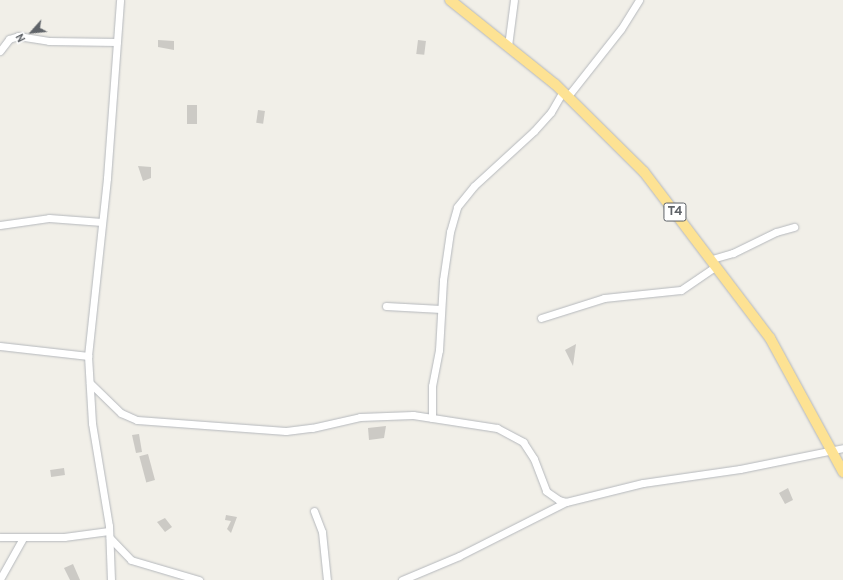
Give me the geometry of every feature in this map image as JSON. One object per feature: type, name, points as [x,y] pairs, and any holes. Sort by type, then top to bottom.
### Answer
[{"type":"highway","name":"T4","points":[[450,0],[565,94],[644,172],[770,338],[843,472]]},
{"type":"street","points":[[111,580],[109,534],[92,423],[88,356],[102,222],[120,0]]},
{"type":"street","points":[[508,46],[514,0]]},
{"type":"street","points":[[432,418],[432,386],[439,350],[441,309],[450,232],[457,208],[474,186],[534,131],[551,112],[621,29],[639,0]]},
{"type":"street","points":[[0,51],[9,38],[18,36],[49,41],[117,42]]},
{"type":"street","points":[[0,225],[49,218],[102,222]]},
{"type":"street","points":[[541,318],[604,298],[681,290],[714,263],[776,232],[794,227]]},
{"type":"street","points":[[386,306],[441,309]]},
{"type":"street","points":[[0,346],[88,356]]},
{"type":"street","points":[[90,383],[121,413],[137,420],[286,431],[312,428],[360,417],[398,415],[432,418],[497,428],[509,433],[522,442],[534,459],[546,491],[559,500],[566,502]]},
{"type":"street","points":[[402,580],[459,556],[566,502],[643,483],[740,468],[843,448]]},
{"type":"street","points":[[314,511],[322,532],[327,580]]},
{"type":"street","points":[[0,537],[23,538],[109,534]]},
{"type":"street","points":[[109,534],[132,560],[199,580]]},
{"type":"street","points":[[0,579],[23,538]]},
{"type":"building","points":[[158,40],[174,41],[174,50],[158,47]]},
{"type":"building","points":[[418,40],[426,41],[424,55],[416,54]]},
{"type":"building","points":[[187,105],[197,105],[197,124],[187,124]]},
{"type":"building","points":[[258,110],[265,111],[263,124],[256,123]]},
{"type":"building","points":[[138,166],[151,167],[151,178],[143,181]]},
{"type":"building","points":[[576,344],[573,366],[565,350]]},
{"type":"building","points":[[386,426],[384,438],[369,440],[368,428]]},
{"type":"building","points":[[139,434],[142,452],[136,453],[132,435]]},
{"type":"building","points":[[148,454],[155,480],[146,482],[139,456]]},
{"type":"building","points":[[64,468],[65,475],[51,477],[50,470]]},
{"type":"building","points":[[788,488],[793,500],[785,504],[779,493]]},
{"type":"building","points":[[226,515],[237,517],[231,533],[227,529],[231,521],[225,520]]},
{"type":"building","points":[[165,518],[172,527],[165,532],[157,522]]},
{"type":"building","points":[[73,564],[80,580],[70,580],[64,568]]}]
